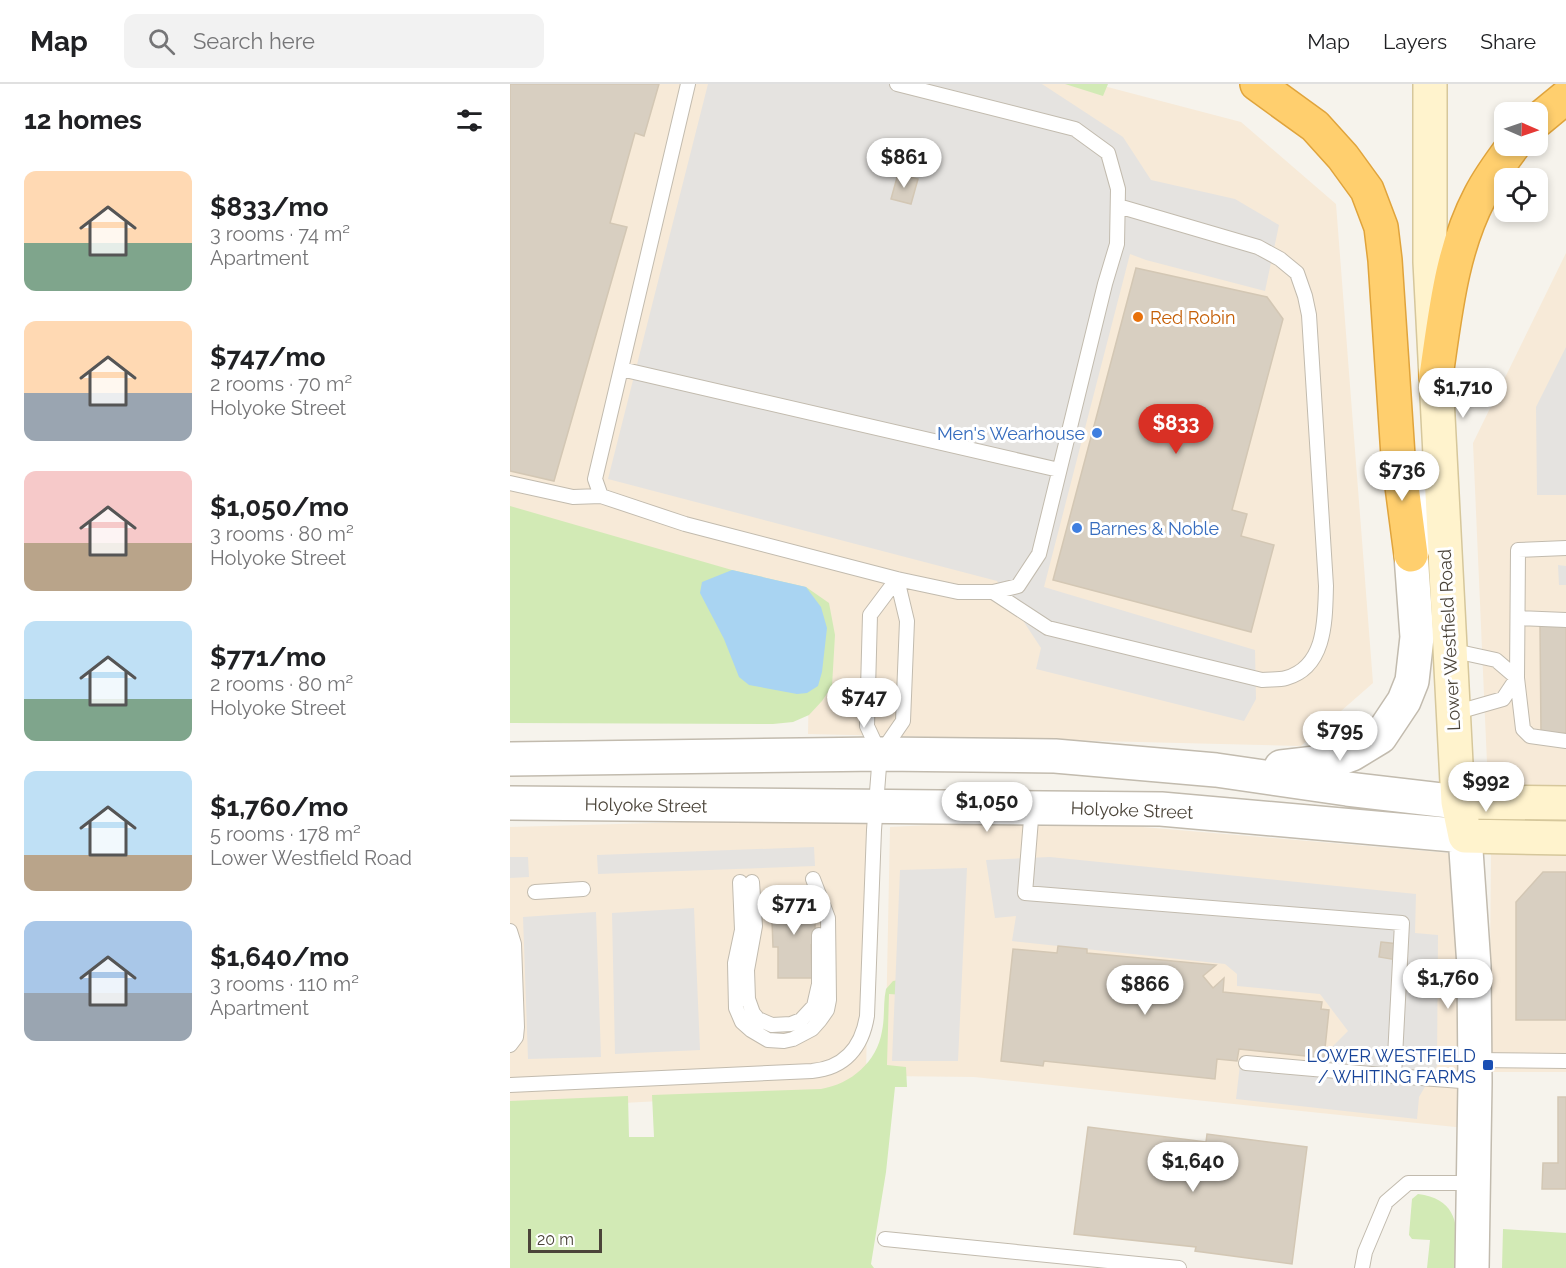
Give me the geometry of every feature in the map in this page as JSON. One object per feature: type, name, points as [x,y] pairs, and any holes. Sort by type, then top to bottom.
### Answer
[{"type":"highway","points":[[1257,84],[1315,126],[1343,157],[1367,190],[1381,227],[1398,456],[1411,555]]},
{"type":"highway","points":[[1548,112],[1566,97]]},
{"type":"highway","points":[[1436,376],[1447,299],[1462,239],[1480,196],[1505,156]]},
{"type":"main road","name":"Lower Westfield Road","points":[[1430,84],[1430,262],[1452,714],[1458,802],[1465,836]]},
{"type":"main road","points":[[1458,802],[1566,802]]},
{"type":"main road","points":[[1465,836],[1566,838]]},
{"type":"street","points":[[1216,770],[1309,765],[1333,761],[1352,754],[1380,738],[1404,701],[1412,681],[1417,637],[1411,555],[1441,466]]},
{"type":"street","points":[[510,759],[880,754],[1055,756],[1216,770],[1458,802]]},
{"type":"street","name":"Holyoke Street","points":[[510,803],[1191,810],[1465,836]]},
{"type":"street","name":"Lower Westfield Road","points":[[1465,836],[1474,966],[1472,1268]]},
{"type":"lane","points":[[601,496],[595,479],[688,84]]},
{"type":"lane","points":[[510,483],[573,497],[601,496],[685,524],[897,579],[958,592],[993,592],[1018,586],[1039,554],[1117,244],[1118,189],[1108,153],[1075,129],[897,84]]},
{"type":"lane","points":[[993,592],[1048,628],[1262,680],[1285,678],[1303,670],[1317,654],[1325,621],[1326,586],[1309,315],[1296,273],[1280,258],[1258,247],[1118,206]]},
{"type":"lane","points":[[621,369],[1059,470]]},
{"type":"lane","points":[[1566,548],[1518,550],[1517,678],[1523,729],[1530,736],[1566,741]]},
{"type":"lane","points":[[880,754],[903,722],[907,621],[897,579]]},
{"type":"lane","points":[[510,1085],[812,1071],[831,1067],[850,1054],[863,1034],[867,1016],[874,830],[880,754],[867,726],[870,615],[897,579]]},
{"type":"lane","points":[[1518,618],[1566,620]]},
{"type":"lane","points":[[1450,650],[1496,660],[1517,678]]},
{"type":"lane","points":[[1452,714],[1503,699],[1517,678]]},
{"type":"lane","points":[[1032,807],[1024,893],[1402,923],[1394,1076]]},
{"type":"lane","points":[[746,882],[742,930],[735,963],[736,1008],[742,1022],[750,1030],[768,1040],[784,1041],[812,1029],[827,1010],[829,1000],[828,918],[813,879]]},
{"type":"lane","points":[[535,892],[583,890]]},
{"type":"lane","points":[[510,930],[514,944],[517,1027],[516,1037],[510,1045]]},
{"type":"lane","points":[[1245,1063],[1394,1076],[1475,1071],[1566,1061]]},
{"type":"lane","points":[[1362,1268],[1365,1252],[1386,1202],[1408,1183],[1474,1183]]},
{"type":"lane","points":[[885,1239],[1179,1268]]},
{"type":"shaded area","points":[[510,84],[1096,84],[1241,122],[1336,204],[1373,683],[1301,746],[808,734],[810,616],[510,536]]},
{"type":"shaded area","points":[[708,84],[1042,84],[1123,137],[1151,180],[1235,199],[1279,225],[1265,291],[1130,254],[1044,587],[1255,650],[1256,699],[1244,721],[1036,669],[1041,648],[997,581],[608,479]]},
{"type":"shaded area","points":[[1566,253],[1566,1072],[1489,1072],[1491,855],[1473,443]]},
{"type":"shaded area","points":[[1566,347],[1566,495],[1537,495],[1536,407]]},
{"type":"shaded area","points":[[1558,565],[1566,566],[1566,585],[1559,585]]},
{"type":"shaded area","points":[[869,817],[866,1090],[510,1109],[510,827]]},
{"type":"shaded area","points":[[1048,819],[1450,853],[1465,968],[1465,1128],[974,1077],[885,1076],[890,827]]},
{"type":"shaded area","points":[[814,847],[815,866],[598,874],[597,855]]},
{"type":"shaded area","points":[[510,857],[528,857],[529,877],[510,878]]},
{"type":"shaded area","points":[[1050,857],[1416,894],[1415,933],[1438,935],[1437,1066],[1419,1097],[1417,1119],[1236,1099],[1241,1056],[1328,1064],[1329,1050],[1348,1031],[1320,994],[1237,986],[1237,974],[1225,964],[1012,941],[1016,916],[995,918],[986,860]]},
{"type":"shaded area","points":[[967,868],[958,1061],[892,1061],[900,870]]},
{"type":"shaded area","points":[[694,908],[700,1050],[615,1054],[612,913]]},
{"type":"shaded area","points":[[596,912],[601,1057],[528,1059],[523,917]]},
{"type":"green space","points":[[1065,84],[1108,84],[1103,96]]},
{"type":"green space","points":[[510,506],[732,570],[806,587],[829,603],[835,635],[832,686],[809,715],[793,722],[773,724],[510,723]]},
{"type":"green space","points":[[899,980],[904,995],[889,994],[887,1065],[906,1067],[907,1087],[895,1087],[886,1172],[871,1264],[874,1268],[510,1268],[510,1101],[628,1096],[629,1137],[654,1137],[652,1095],[821,1089],[832,1086],[861,1070],[875,1052],[882,1031],[886,989],[893,981]]},
{"type":"green space","points":[[1418,1194],[1433,1197],[1450,1211],[1457,1231],[1457,1268],[1427,1268],[1430,1240],[1412,1239],[1409,1235],[1412,1199]]},
{"type":"green space","points":[[1503,1229],[1566,1233],[1566,1268],[1502,1268]]},
{"type":"water","points":[[732,570],[806,587],[821,607],[827,628],[822,672],[818,686],[807,693],[797,694],[749,685],[739,677],[724,639],[700,593],[702,582]]},
{"type":"building","points":[[510,84],[659,84],[644,136],[635,133],[610,223],[627,227],[554,481],[510,471]]},
{"type":"building","points":[[898,174],[918,179],[911,204],[891,199]]},
{"type":"building","points":[[1136,268],[1267,297],[1283,319],[1232,510],[1247,514],[1241,536],[1274,545],[1251,632],[1053,580]]},
{"type":"building","points":[[1540,626],[1566,626],[1566,733],[1541,733]]},
{"type":"building","points":[[1543,872],[1566,872],[1566,1020],[1516,1020],[1516,902]]},
{"type":"building","points":[[779,894],[803,894],[802,899],[807,898],[808,913],[815,913],[815,946],[811,945],[812,978],[778,978],[778,947],[773,947],[772,920],[774,920],[774,902],[779,900]]},
{"type":"building","points":[[1381,942],[1399,944],[1397,960],[1379,957]]},
{"type":"building","points":[[1058,946],[1087,949],[1087,953],[1216,965],[1203,976],[1213,988],[1224,978],[1223,992],[1322,1002],[1321,1009],[1329,1010],[1324,1058],[1239,1049],[1237,1061],[1217,1059],[1215,1079],[1044,1061],[1043,1066],[1001,1061],[1013,949],[1057,953]]},
{"type":"building","points":[[1558,1097],[1566,1097],[1566,1189],[1542,1189],[1543,1163],[1558,1163]]},
{"type":"building","points":[[1088,1127],[1206,1142],[1207,1134],[1307,1147],[1292,1264],[1195,1251],[1196,1247],[1074,1234]]},
{"type":"place","name":"Red Robin","points":[[1138,317]]},
{"type":"place","name":"Men's Wearhouse","points":[[1097,433]]},
{"type":"place","name":"Barnes & Noble","points":[[1077,528]]},
{"type":"place","name":"LOWER WESTFIELD / WHITING FARMS","points":[[1488,1065]]}]
